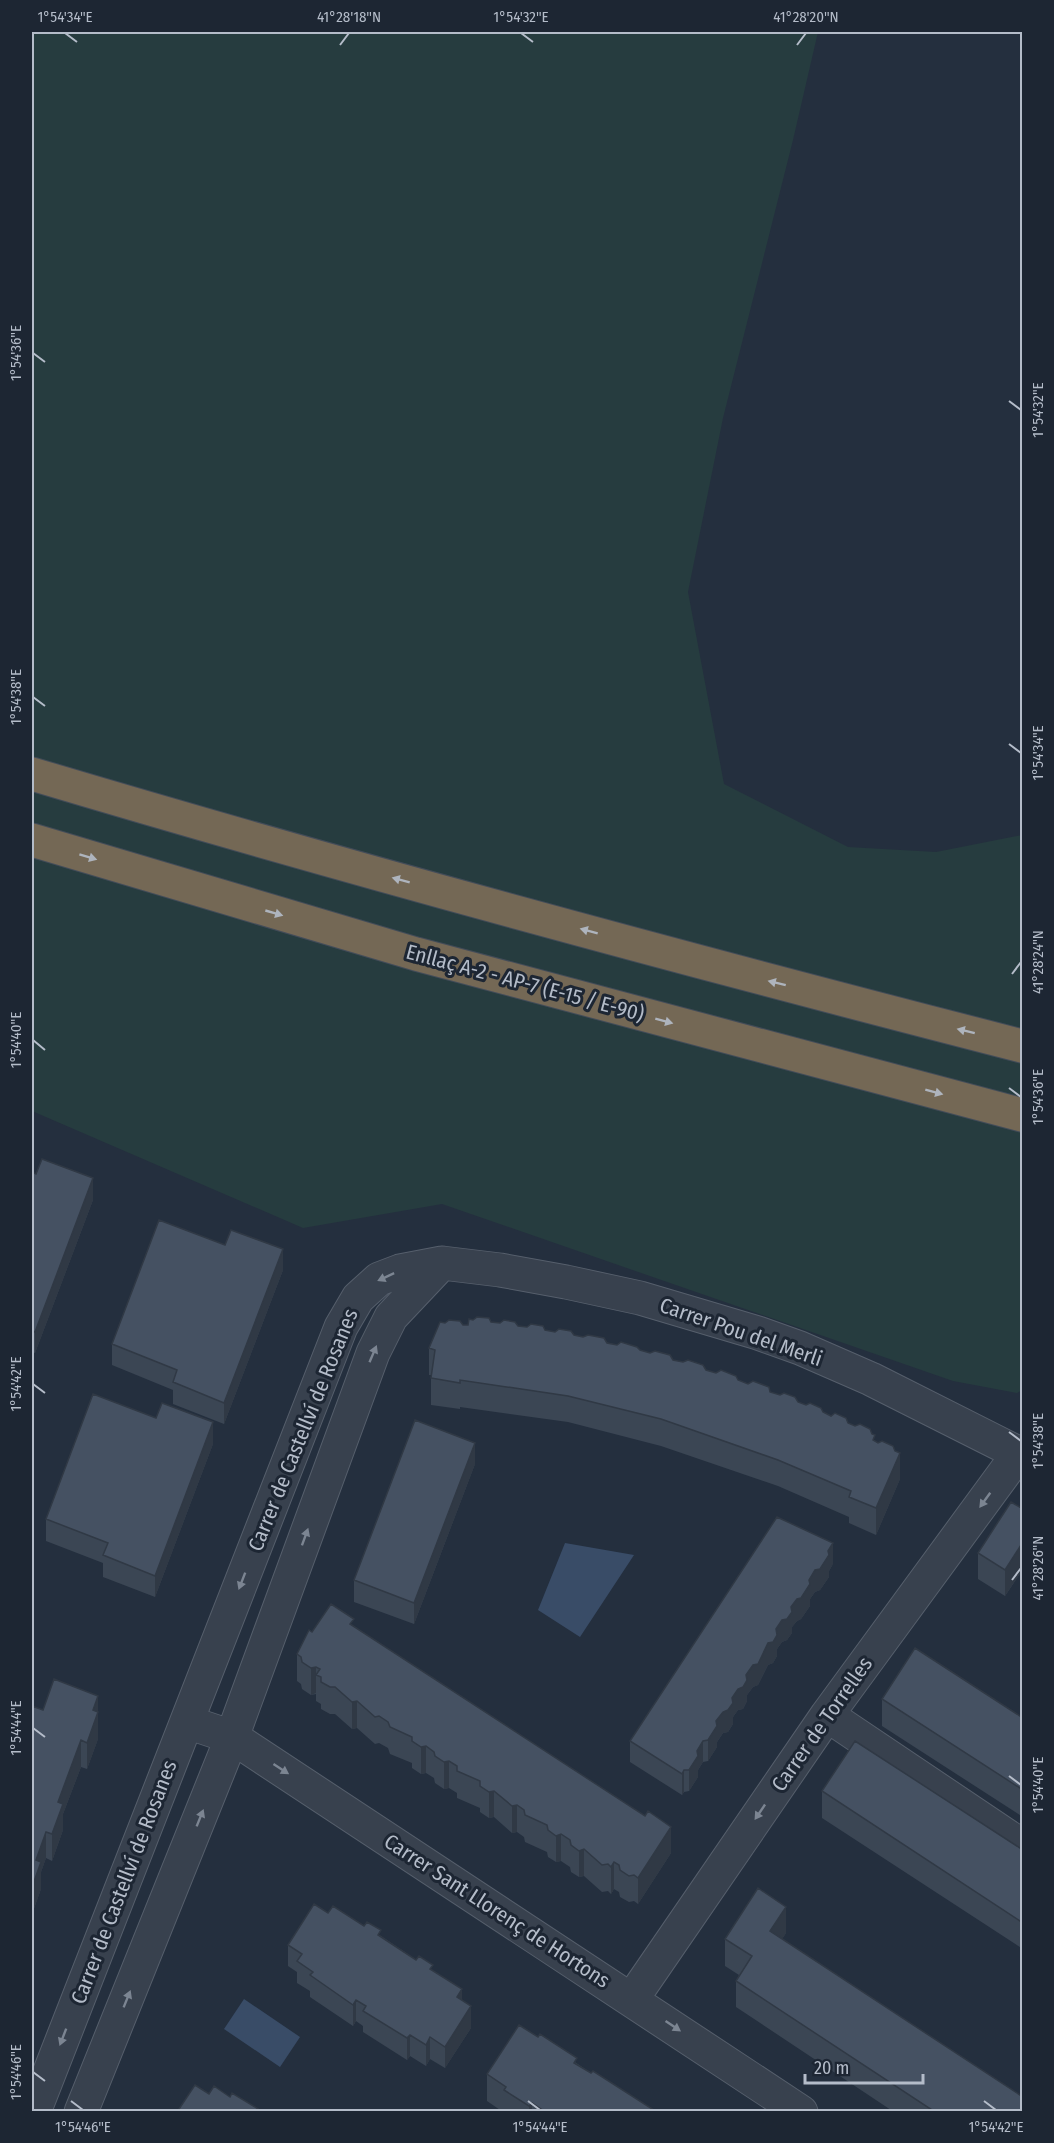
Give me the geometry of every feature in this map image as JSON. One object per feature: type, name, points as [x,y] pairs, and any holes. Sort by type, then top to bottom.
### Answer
[{"type":"highway","points":[[32,774],[256,840],[765,980],[1023,1046]]},
{"type":"highway","name":"Enllaç A-2 - AP-7 (E-15 / E-90)","points":[[32,840],[416,954],[1023,1115]]},
{"type":"street","name":"Carrer Pou del Merli","points":[[442,1263],[500,1270],[640,1298],[758,1334],[800,1348],[871,1379],[1021,1454]]},
{"type":"street","name":"Carrer de Castellví de Rosanes","points":[[34,2112],[341,1327],[358,1298],[379,1279],[400,1271],[442,1263]]},
{"type":"street","name":"Carrer de Castellví de Rosanes","points":[[81,2112],[232,1737],[373,1353],[391,1317],[442,1263]]},
{"type":"street","name":"Carrer de Torrelles","points":[[632,1999],[827,1715],[1021,1454]]},
{"type":"street","points":[[827,1715],[1023,1846]]},
{"type":"street","name":"Carrer Sant Llorenç de Hortons","points":[[187,1722],[232,1737],[801,2112]]},
{"type":"green space","points":[[32,32],[818,32],[723,418],[688,592],[724,784],[848,847],[936,852],[1022,835],[1022,1390],[1017,1393],[953,1381],[442,1204],[303,1228],[32,1111]]},
{"type":"water","points":[[565,1543],[634,1555],[580,1637],[538,1610]]},
{"type":"water","points":[[244,1999],[300,2037],[280,2067],[224,2029]]},
{"type":"building","points":[[42,1159],[93,1178],[35,1332],[32,1330],[32,1172],[36,1174]]},
{"type":"building","points":[[159,1220],[225,1245],[231,1230],[283,1249],[224,1403],[173,1382],[177,1370],[112,1344]]},
{"type":"building","points":[[477,1317],[489,1318],[491,1322],[500,1323],[504,1320],[515,1322],[518,1326],[527,1327],[531,1324],[543,1326],[545,1330],[555,1332],[559,1329],[571,1331],[574,1335],[583,1337],[588,1335],[604,1338],[607,1343],[617,1345],[621,1342],[650,1353],[655,1351],[670,1355],[673,1360],[683,1362],[688,1360],[716,1373],[721,1370],[748,1384],[753,1381],[769,1387],[770,1392],[780,1395],[784,1393],[806,1405],[810,1403],[831,1416],[835,1413],[846,1418],[848,1423],[855,1426],[860,1424],[870,1429],[875,1435],[873,1440],[893,1446],[895,1451],[900,1453],[876,1508],[849,1497],[851,1491],[778,1460],[661,1419],[568,1396],[431,1378],[435,1350],[429,1348],[440,1322],[460,1321],[463,1325],[468,1325],[469,1319],[473,1320]]},
{"type":"building","points":[[93,1394],[156,1418],[162,1403],[213,1422],[155,1576],[103,1555],[108,1543],[46,1519]]},
{"type":"building","points":[[415,1420],[475,1443],[414,1603],[354,1580]]},
{"type":"building","points":[[1011,1502],[1023,1509],[1023,1546],[1021,1545],[1005,1570],[978,1553]]},
{"type":"building","points":[[777,1517],[833,1543],[828,1551],[829,1555],[820,1569],[815,1570],[809,1580],[810,1584],[801,1598],[797,1599],[791,1607],[792,1612],[787,1619],[782,1620],[776,1629],[777,1635],[773,1642],[768,1643],[758,1664],[753,1665],[746,1675],[747,1680],[743,1687],[738,1689],[732,1698],[733,1703],[716,1721],[717,1726],[708,1740],[703,1741],[697,1751],[698,1756],[689,1770],[684,1770],[682,1774],[630,1741]]},
{"type":"building","points":[[331,1604],[354,1619],[350,1624],[645,1816],[648,1811],[671,1827],[638,1878],[634,1875],[629,1876],[620,1870],[619,1865],[614,1862],[611,1867],[608,1864],[602,1865],[584,1849],[579,1851],[571,1845],[570,1840],[561,1834],[556,1836],[548,1830],[547,1825],[525,1815],[524,1810],[517,1805],[512,1806],[494,1791],[489,1792],[480,1786],[480,1781],[457,1771],[457,1766],[449,1761],[444,1762],[426,1746],[421,1747],[412,1741],[412,1737],[390,1727],[388,1722],[379,1716],[375,1717],[357,1701],[352,1702],[335,1687],[321,1682],[321,1677],[316,1675],[320,1669],[311,1668],[302,1662],[301,1657],[297,1654],[309,1630],[312,1632]]},
{"type":"building","points":[[915,1648],[1023,1718],[1023,1790],[882,1699]]},
{"type":"building","points":[[54,1679],[98,1696],[93,1710],[98,1712],[87,1743],[81,1740],[58,1802],[63,1804],[52,1834],[46,1832],[36,1860],[41,1862],[32,1887],[32,1706],[43,1710]]},
{"type":"building","points":[[855,1741],[1023,1850],[1023,1923],[822,1791]]},
{"type":"building","points":[[758,1888],[786,1907],[770,1931],[1023,2097],[1023,2112],[935,2112],[736,1981],[752,1956],[725,1939]]},
{"type":"building","points":[[314,1904],[328,1913],[333,1906],[364,1926],[367,1922],[381,1930],[378,1935],[416,1960],[419,1956],[433,1965],[430,1969],[462,1989],[457,1997],[471,2006],[445,2047],[430,2037],[426,2045],[410,2035],[407,2038],[363,2011],[366,2006],[356,2000],[353,2005],[310,1975],[313,1972],[297,1961],[302,1954],[288,1945]]},
{"type":"building","points":[[519,2025],[538,2037],[540,2034],[577,2058],[574,2063],[591,2073],[593,2071],[657,2112],[543,2112],[532,2103],[529,2106],[504,2090],[506,2087],[487,2074]]},
{"type":"building","points":[[195,2085],[209,2094],[214,2086],[230,2097],[232,2093],[263,2112],[177,2112]]}]
